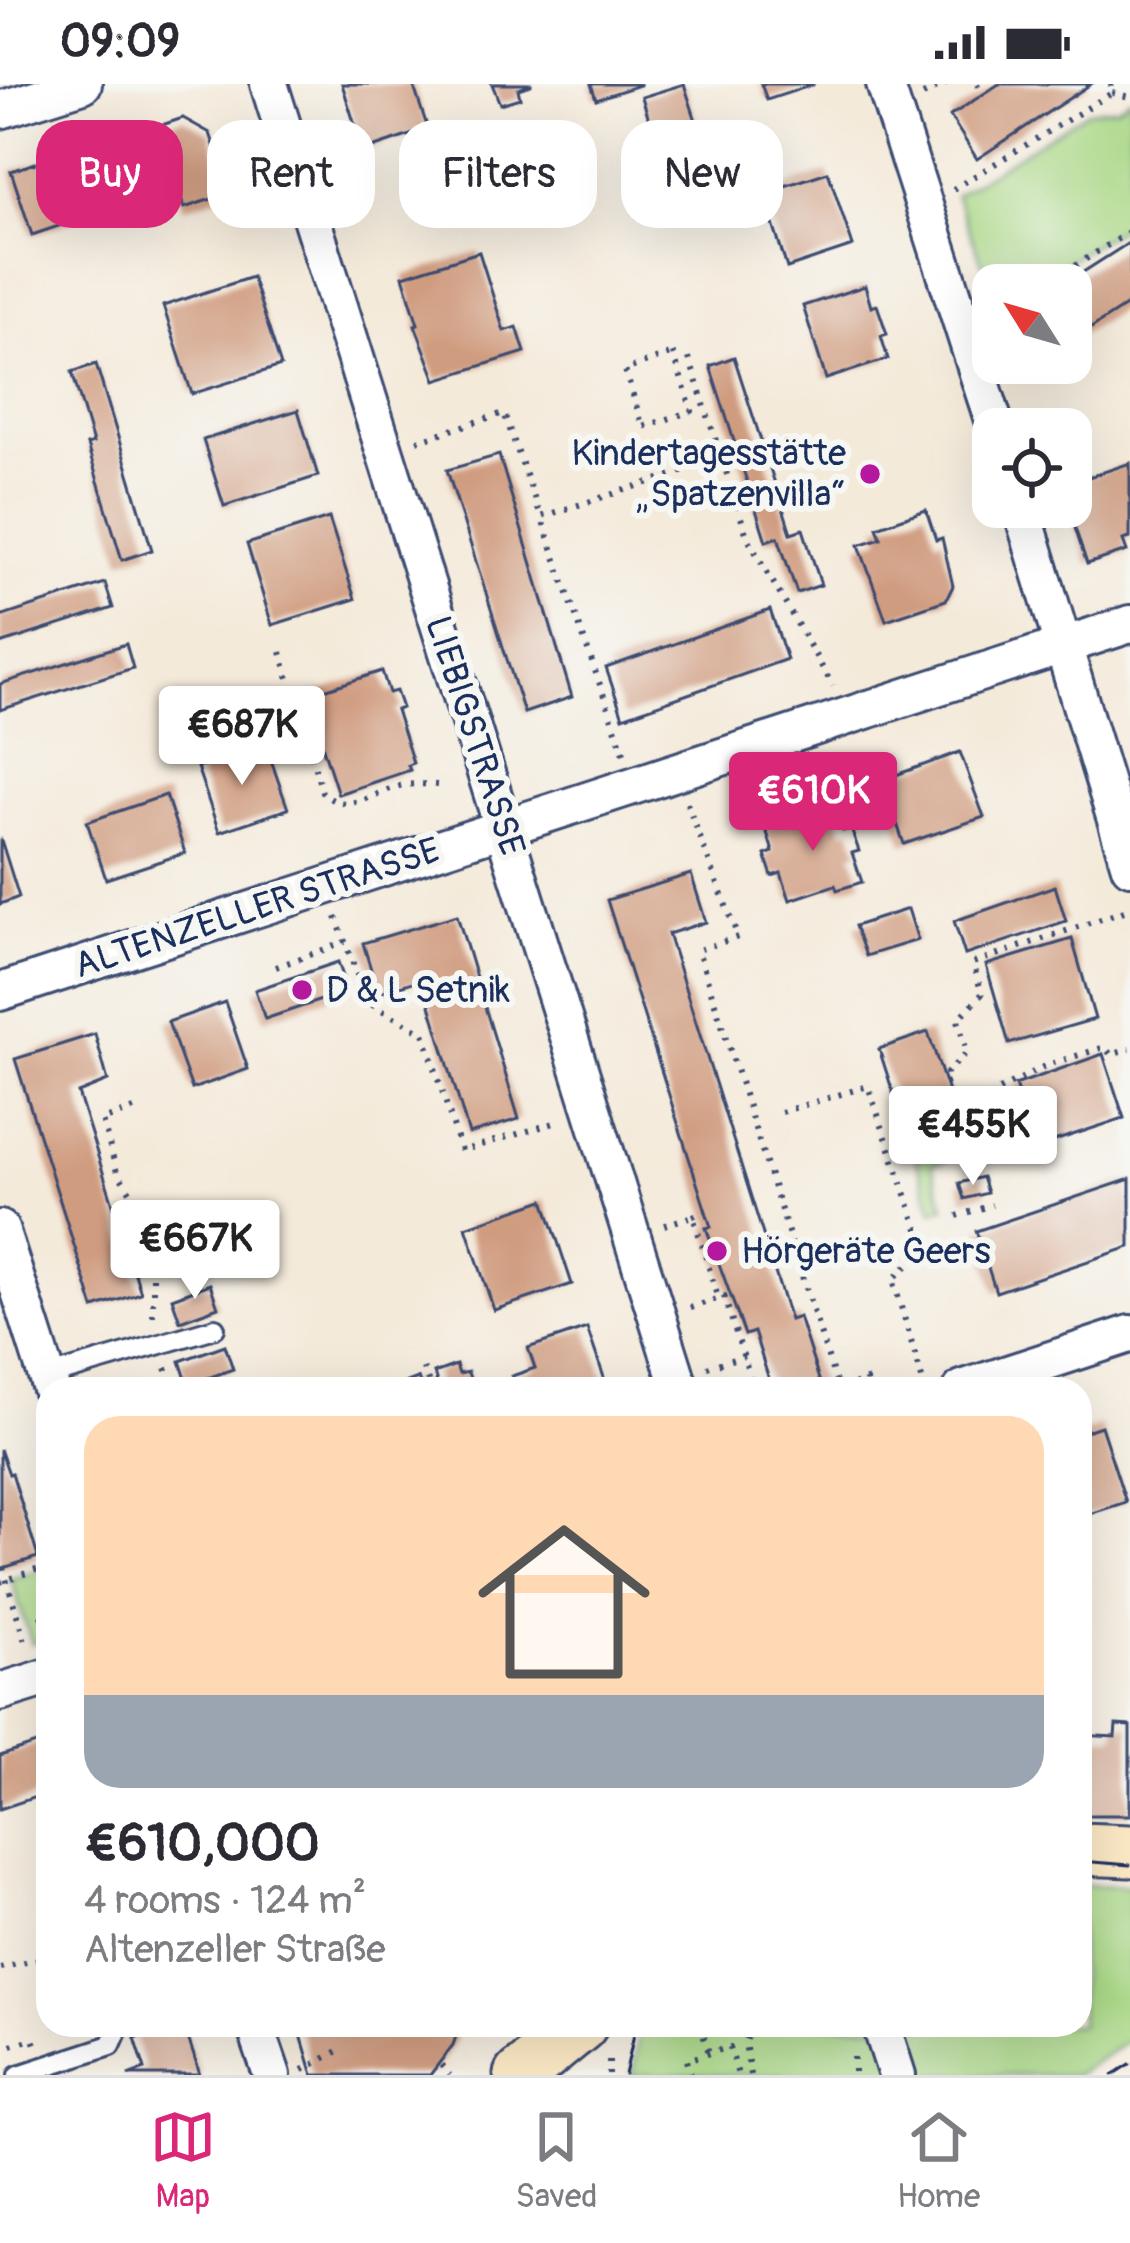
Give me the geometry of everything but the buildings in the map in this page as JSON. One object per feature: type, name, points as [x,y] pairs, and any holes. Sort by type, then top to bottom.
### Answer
[{"type":"main road","points":[[1092,1849],[1130,1851]]},
{"type":"main road","points":[[531,2070],[595,2038]]},
{"type":"street","points":[[0,110],[82,84]]},
{"type":"street","name":"LIEBIGSTRASSE","points":[[269,84],[676,1377]]},
{"type":"street","points":[[885,84],[989,408]]},
{"type":"street","points":[[1028,528],[1130,866]]},
{"type":"street","name":"ALTENZELLER STRASSE","points":[[0,992],[1130,624]]},
{"type":"street","points":[[0,1229],[47,1377]]},
{"type":"street","points":[[999,1377],[1130,1334]]},
{"type":"street","points":[[0,1693],[36,1681]]},
{"type":"street","points":[[259,2037],[272,2075]]},
{"type":"street","points":[[885,2037],[897,2075]]},
{"type":"lane","points":[[66,1377],[215,1328]]},
{"type":"lane","points":[[19,2075],[111,2045],[115,2037]]},
{"type":"path","points":[[977,84],[983,94]]},
{"type":"path","points":[[924,207],[1112,88],[1130,97]]},
{"type":"path","points":[[1084,264],[1130,231]]},
{"type":"path","points":[[692,411],[643,427],[625,370],[673,353],[694,416],[706,412]]},
{"type":"path","points":[[689,358],[748,539],[850,715]]},
{"type":"path","points":[[385,451],[504,413],[635,785]]},
{"type":"path","points":[[541,517],[722,460]]},
{"type":"path","points":[[281,652],[322,792],[329,800],[355,803],[391,788],[436,785]]},
{"type":"path","points":[[308,746],[321,742]]},
{"type":"path","points":[[675,772],[738,937],[698,950],[836,1377]]},
{"type":"path","points":[[325,886],[367,1001],[424,1034],[461,1151],[593,1111]]},
{"type":"path","points":[[945,1083],[950,1082],[947,1073],[968,1052],[958,1020],[982,994],[973,963],[1130,909]]},
{"type":"path","points":[[276,967],[346,942]]},
{"type":"path","points":[[999,1090],[1047,1065],[1105,1047],[1112,1055],[1130,1048]]},
{"type":"path","points":[[781,1112],[868,1086],[925,1249],[893,1279],[922,1377]]},
{"type":"path","points":[[134,1108],[102,1120],[117,1172],[154,1226],[151,1288],[158,1345],[171,1377]]},
{"type":"path","points":[[957,1216],[992,1205]]},
{"type":"path","points":[[631,1234],[706,1211]]},
{"type":"path","points":[[693,1216],[750,1377]]},
{"type":"path","points":[[658,1320],[725,1296]]},
{"type":"path","points":[[423,1368],[426,1377]]},
{"type":"path","points":[[3,1568],[3,1581],[36,1662]]},
{"type":"path","points":[[3,1581],[36,1570]]},
{"type":"path","points":[[0,1968],[36,1960]]},
{"type":"path","points":[[704,2037],[710,2054]]},
{"type":"path","points":[[747,2037],[750,2075]]},
{"type":"path","points":[[595,2038],[609,2075]]},
{"type":"path","points":[[691,2075],[687,2060],[730,2048],[738,2075]]},
{"type":"path","points":[[294,2075],[342,2049]]},
{"type":"path","points":[[441,2065],[450,2075]]},
{"type":"green space","points":[[1130,98],[1130,222],[1063,264],[983,264],[955,195],[1088,111],[1118,107]]},
{"type":"green space","points":[[950,1098],[969,1153],[932,1165],[945,1207],[933,1211],[900,1114]]},
{"type":"green space","points":[[36,1571],[36,1642],[32,1644],[11,1579]]},
{"type":"green space","points":[[1092,1885],[1130,1886],[1130,2039],[1075,2075],[633,2075],[638,2038],[1092,2037]]},
{"type":"tram line","points":[[1092,1862],[1130,1865]]},
{"type":"tram line","points":[[625,2075],[633,2037]]},
{"type":"tram line","points":[[1113,2075],[1130,2064]]},
{"type":"place","name":"Kindertagesstätte „Spatzenvilla“","points":[[870,474]]},
{"type":"place","name":"D & L Setnik","points":[[302,990]]},
{"type":"place","name":"Hörgeräte Geers","points":[[717,1251]]}]
